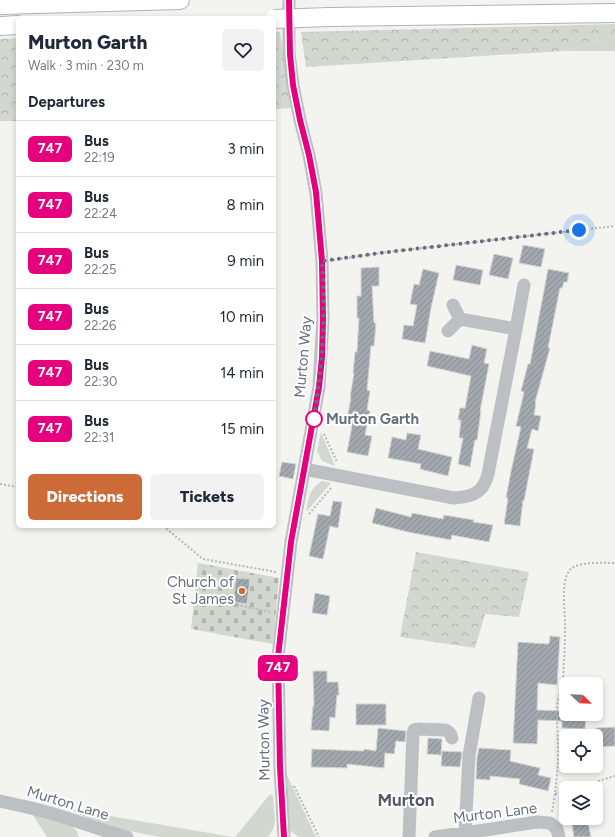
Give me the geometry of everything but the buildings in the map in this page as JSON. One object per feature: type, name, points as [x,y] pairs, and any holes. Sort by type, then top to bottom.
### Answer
[{"type":"highway","points":[[8,5],[180,0]]},
{"type":"highway","points":[[276,19],[615,13]]},
{"type":"street","name":"Murton Way","points":[[284,837],[280,767],[278,657],[291,542],[319,387],[322,357],[323,319],[322,261],[316,192],[293,85],[290,54],[289,0]]},
{"type":"street","points":[[304,469],[454,498],[466,497],[475,494],[483,486],[488,474],[524,285]]},
{"type":"street","points":[[453,304],[460,319]]},
{"type":"street","points":[[460,319],[516,330]]},
{"type":"street","points":[[448,331],[460,319]]},
{"type":"street","points":[[465,833],[469,756],[479,698]]},
{"type":"street","points":[[409,837],[414,730],[448,730],[452,738]]},
{"type":"street","name":"Murton Lane","points":[[0,801],[50,813],[127,837]]},
{"type":"street","name":"Murton Lane","points":[[435,837],[537,822],[555,830]]},
{"type":"path","points":[[322,261],[615,226]]},
{"type":"path","points":[[0,484],[16,487]]},
{"type":"path","points":[[165,528],[203,559],[287,574]]},
{"type":"path","points":[[555,830],[555,794],[558,760],[557,705],[562,680],[566,628],[564,582],[570,569],[577,565],[592,563],[615,563]]},
{"type":"path","points":[[233,604],[282,614]]},
{"type":"path","points":[[280,767],[285,768],[319,837]]},
{"type":"path","points":[[598,781],[615,776]]},
{"type":"path","points":[[555,794],[559,793]]},
{"type":"green space","points":[[615,24],[615,36],[564,51],[306,67],[301,32]]},
{"type":"green space","points":[[276,32],[280,32],[291,108],[276,109]]},
{"type":"green space","points":[[615,36],[615,51],[564,51]]},
{"type":"green space","points":[[16,38],[16,121],[0,121],[0,39]]},
{"type":"green space","points":[[321,432],[335,466],[322,461],[317,451]]},
{"type":"green space","points":[[322,481],[331,483],[306,512],[309,498],[314,487]]},
{"type":"green space","points":[[416,552],[529,572],[519,617],[485,614],[475,648],[400,637]]},
{"type":"green space","points":[[198,563],[279,578],[273,644],[191,629]]},
{"type":"green space","points":[[286,773],[316,837],[299,837],[289,830]]},
{"type":"green space","points":[[270,794],[273,796],[275,822],[268,837],[235,837]]},
{"type":"green space","points":[[69,809],[233,837],[160,837],[120,829],[93,821]]},
{"type":"green space","points":[[32,814],[71,826],[76,830],[79,837],[47,837]]},
{"type":"bus line","name":"747","points":[[284,837],[280,767],[278,657],[291,542],[319,387],[322,357],[323,319],[322,261],[316,192],[293,85],[290,54],[289,0]]},
{"type":"place","name":"Murton Garth","points":[[314,419]]},
{"type":"place","name":"Church of St James","points":[[242,591]]},
{"type":"district","name":"Murton","points":[[406,800]]},
{"type":"route","points":[[314,419],[313,421],[319,387],[322,357],[322,261],[579,230]]}]
